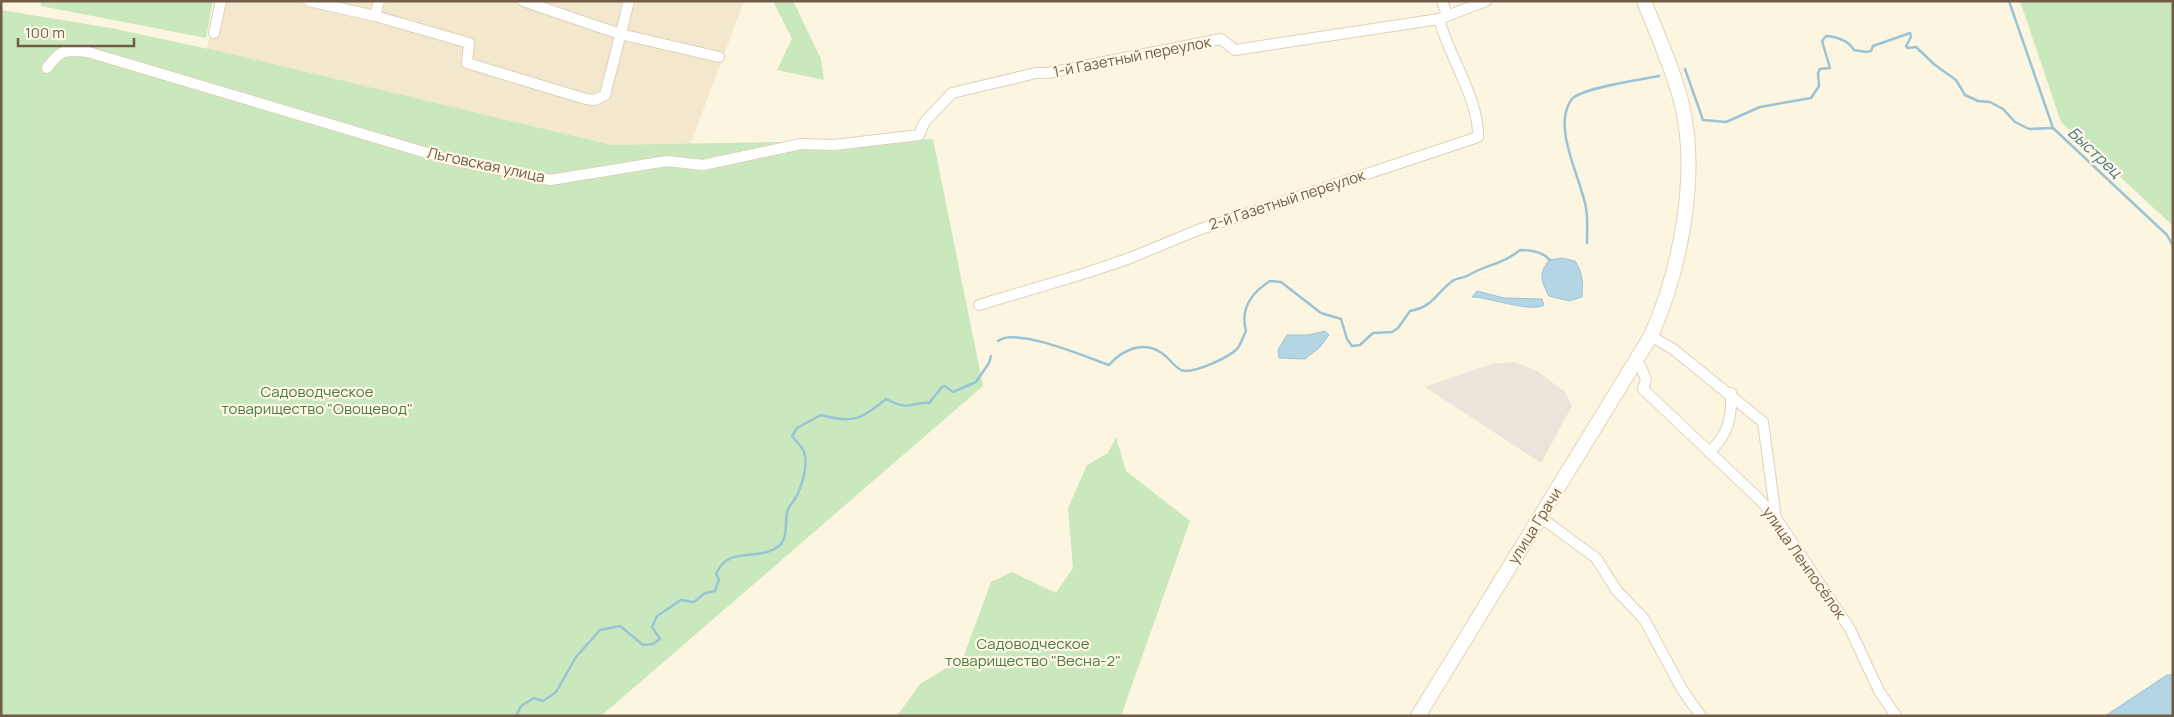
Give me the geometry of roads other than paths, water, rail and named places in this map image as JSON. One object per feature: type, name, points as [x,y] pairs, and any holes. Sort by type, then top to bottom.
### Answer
[{"type":"street","points":[[214,33],[221,1]]},
{"type":"street","points":[[308,1],[375,16],[468,42],[467,63],[586,99],[595,100],[605,95],[629,1]]},
{"type":"street","points":[[375,16],[379,1]]},
{"type":"street","points":[[523,1],[620,34],[719,57]]},
{"type":"street","points":[[1442,1],[1443,17]]},
{"type":"street","name":"1-й Газетный переулок","points":[[952,93],[1036,73],[1048,73],[1221,40],[1235,50],[1443,17],[1486,1]]},
{"type":"street","name":"улица Грачи","points":[[1418,716],[1636,362],[1651,336],[1666,302],[1685,213],[1690,150],[1682,104],[1644,1]]},
{"type":"street","name":"2-й Газетный переулок","points":[[979,306],[1094,270],[1198,230],[1478,137],[1478,120],[1443,36],[1443,17]]},
{"type":"street","name":"Льговская улица","points":[[47,68],[58,54],[70,51],[88,52],[447,159],[550,180],[667,161],[702,165],[801,144],[834,145],[919,135],[924,123],[952,93]]},
{"type":"street","points":[[1651,336],[1673,349],[1731,393],[1763,422],[1776,518]]},
{"type":"street","name":"улица Ленпосёлок","points":[[1636,362],[1641,366],[1646,379],[1643,389],[1776,518],[1850,628],[1879,691],[1896,716]]},
{"type":"street","points":[[1709,452],[1723,439],[1728,424],[1731,393]]},
{"type":"street","points":[[1540,518],[1596,558],[1617,591],[1644,619],[1683,691],[1700,716]]},
{"type":"water","points":[[1562,258],[1575,261],[1578,265],[1582,278],[1582,297],[1569,301],[1549,296],[1542,278],[1543,270],[1549,260]]},
{"type":"water","points":[[1477,291],[1504,298],[1542,299],[1544,305],[1538,307],[1520,306],[1472,297]]},
{"type":"water","points":[[1325,331],[1329,335],[1320,347],[1305,359],[1279,358],[1278,350],[1287,335],[1309,335]]},
{"type":"water","points":[[2167,675],[2173,675],[2173,716],[2105,716]]},
{"type":"waterway","name":"Быстрец","points":[[2009,1],[2053,128],[2167,235],[2173,246]]},
{"type":"waterway","points":[[1685,69],[1703,120],[1726,122],[1760,107],[1811,98],[1819,86],[1818,73],[1820,69],[1830,68],[1822,41],[1826,36],[1842,40],[1854,50],[1866,52],[1871,51],[1873,46],[1910,33],[1911,37],[1906,46],[1908,48],[1916,47],[1935,65],[1956,80],[1965,95],[1978,101],[1990,102],[2003,109],[2015,122],[2029,129],[2053,128]]},
{"type":"waterway","points":[[1587,243],[1586,208],[1569,152],[1566,137],[1566,110],[1572,99],[1587,91],[1659,76]]},
{"type":"waterway","points":[[998,341],[1007,338],[1035,340],[1109,365],[1126,351],[1146,347],[1163,354],[1181,370],[1193,370],[1219,360],[1237,349],[1246,331],[1245,316],[1249,302],[1252,296],[1270,281],[1281,282],[1321,313],[1341,319],[1347,339],[1352,346],[1360,345],[1373,333],[1392,332],[1398,328],[1410,311],[1425,306],[1454,280],[1501,261],[1520,250],[1536,252],[1550,260]]},
{"type":"waterway","points":[[516,716],[521,706],[534,698],[543,701],[556,692],[576,657],[600,630],[620,626],[643,645],[653,644],[660,639],[652,627],[657,616],[681,600],[694,602],[705,593],[715,591],[719,579],[716,574],[729,559],[736,556],[770,551],[779,546],[784,538],[788,509],[802,484],[804,473],[804,452],[792,436],[797,428],[821,415],[841,419],[856,418],[870,411],[886,399],[905,406],[929,403],[942,387],[945,386],[953,392],[976,382],[989,363],[991,356]]},
{"type":"park label","name":"Садоводческое товарищество \"Овощевод\"","points":[[317,400]]},
{"type":"park label","name":"Садоводческое товарищество \"Весна-2\"","points":[[1033,652]]}]
